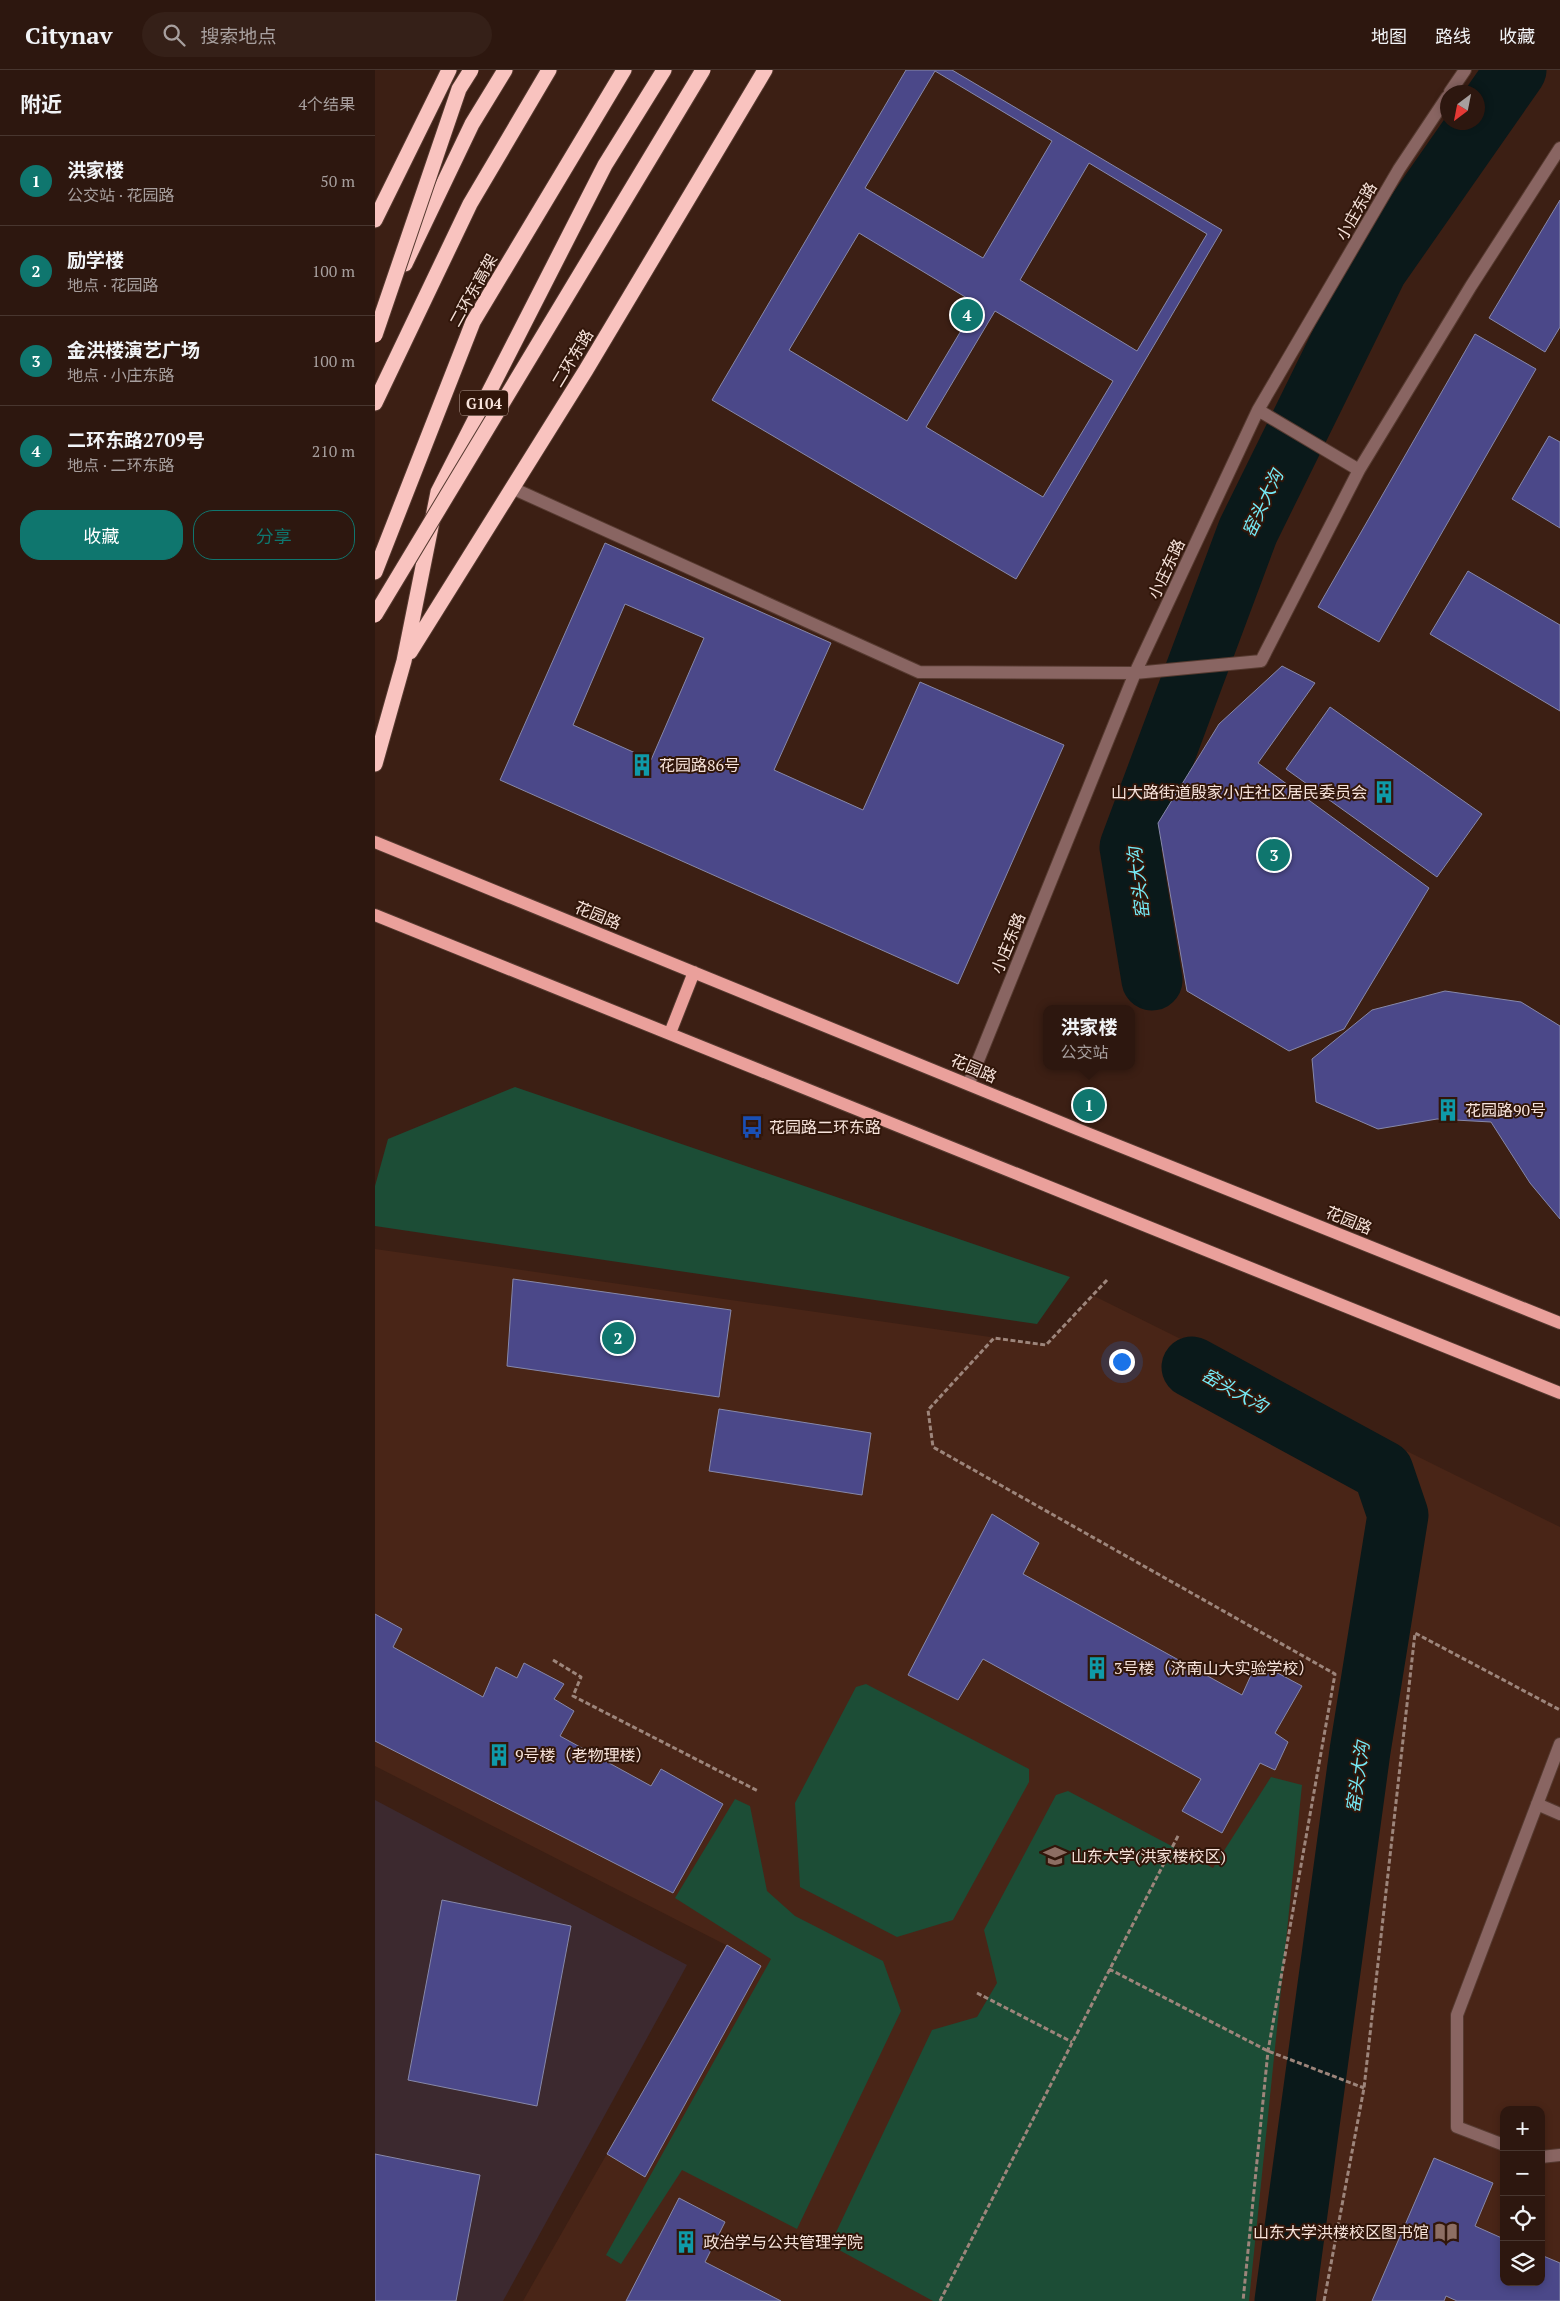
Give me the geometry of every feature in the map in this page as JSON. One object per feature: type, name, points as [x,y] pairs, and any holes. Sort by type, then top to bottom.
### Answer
[{"type":"highway","points":[[375,220],[449,70]]},
{"type":"highway","points":[[375,335],[459,89],[471,70]]},
{"type":"highway","points":[[375,326],[472,124],[505,70]]},
{"type":"highway","points":[[375,403],[470,204],[549,70]]},
{"type":"highway","name":"二环东高架","points":[[375,572],[473,322],[624,70]]},
{"type":"highway","name":"二环东路","points":[[375,764],[403,661],[438,492],[605,165],[664,70]]},
{"type":"highway","points":[[375,615],[703,70]]},
{"type":"highway","name":"二环东路","points":[[403,661],[586,370],[765,70]]},
{"type":"main road","name":"花园路","points":[[375,842],[969,1083],[1077,1129],[1560,1323]]},
{"type":"main road","points":[[375,915],[1560,1394]]},
{"type":"main road","points":[[670,1033],[694,972]]},
{"type":"street","points":[[1455,85],[1465,70]]},
{"type":"street","name":"小庄东路","points":[[969,1083],[1135,673],[1257,410],[1399,169],[1440,108]]},
{"type":"street","points":[[512,488],[919,672],[1135,673],[1261,661],[1359,470],[1471,286],[1560,148]]},
{"type":"street","points":[[1257,410],[1359,470]]},
{"type":"street","points":[[1500,2143],[1457,2126],[1457,2015],[1560,1744]]},
{"type":"street","points":[[1537,1804],[1560,1814]]},
{"type":"street","points":[[1545,2157],[1560,2155]]},
{"type":"path","points":[[1107,1280],[1046,1345],[994,1338],[928,1410],[933,1447],[1335,1674],[1268,2051],[1243,2301]]},
{"type":"path","points":[[1325,2301],[1364,2088],[1415,1633],[1560,1710]]},
{"type":"path","points":[[553,1660],[581,1677],[573,1696],[758,1791]]},
{"type":"path","points":[[940,2301],[1179,1834]]},
{"type":"path","points":[[1109,1969],[1268,2051],[1364,2088]]},
{"type":"path","points":[[977,1993],[1072,2042]]},
{"type":"shaded area","name":"山东大学(洪家楼校区)","points":[[375,1249],[1046,1345],[1094,1296],[1560,1527],[1560,2301],[523,2301],[726,1945],[375,1766]]},
{"type":"shaded area","points":[[375,1800],[687,1965],[503,2301],[375,2301]]},
{"type":"green space","points":[[515,1087],[1070,1277],[1037,1324],[375,1226],[375,1186],[388,1139]]},
{"type":"green space","points":[[866,1684],[1029,1769],[1029,1782],[953,1920],[897,1937],[800,1887],[795,1803],[856,1687]]},
{"type":"green space","points":[[1271,1777],[1302,1785],[1249,2301],[933,2301],[830,2245],[932,2030],[977,2017],[997,1983],[984,1930],[1056,1795],[1068,1791],[1213,1868]]},
{"type":"green space","points":[[735,1799],[750,1806],[767,1891],[795,1916],[883,1961],[901,2011],[797,2229],[682,2170],[621,2264],[606,2255],[771,1959],[675,1898]]},
{"type":"building","points":[[906,70],[952,70],[1222,230],[1016,579],[712,400]]},
{"type":"building","points":[[935,71],[1052,141],[983,258],[865,188]]},
{"type":"building","points":[[1089,163],[1207,234],[1137,351],[1020,280]]},
{"type":"building","points":[[1560,200],[1560,327],[1545,352],[1489,318]]},
{"type":"building","points":[[859,233],[977,304],[907,421],[789,350]]},
{"type":"building","points":[[995,311],[1113,381],[1043,497],[926,427]]},
{"type":"building","points":[[1475,334],[1536,369],[1379,642],[1318,607]]},
{"type":"building","points":[[1549,436],[1560,442],[1560,528],[1512,499]]},
{"type":"building","name":"花园路86号","points":[[605,543],[831,643],[774,770],[863,810],[920,682],[1064,745],[958,984],[500,780]],"holes":[[[625,604],[704,638],[651,760],[573,725]]]},
{"type":"building","points":[[1468,571],[1560,625],[1560,711],[1430,634]]},
{"type":"building","points":[[1282,666],[1315,683],[1258,763],[1429,888],[1344,1029],[1289,1051],[1187,991],[1158,823],[1219,724]]},
{"type":"building","name":"山大路街道殷家小庄社区居民委员会","points":[[1330,707],[1482,814],[1437,877],[1286,769]]},
{"type":"building","name":"花园路90号","points":[[1445,991],[1521,1002],[1560,1026],[1560,1219],[1530,1183],[1491,1122],[1437,1119],[1378,1129],[1316,1102],[1312,1059],[1372,1010]]},
{"type":"building","points":[[513,1279],[731,1310],[719,1397],[507,1366]]},
{"type":"building","points":[[719,1409],[871,1433],[862,1495],[709,1471]]},
{"type":"building","name":"3号楼（济南山大实验学校）","points":[[992,1514],[1039,1543],[1023,1574],[1242,1695],[1257,1662],[1302,1686],[1275,1733],[1288,1742],[1275,1770],[1260,1763],[1222,1833],[1182,1811],[1201,1779],[983,1659],[958,1700],[908,1675]]},
{"type":"building","name":"9号楼（老物理楼）","points":[[375,1614],[402,1629],[393,1647],[483,1697],[496,1667],[517,1678],[524,1663],[564,1684],[554,1699],[574,1711],[560,1736],[651,1786],[661,1769],[723,1804],[673,1893],[375,1741]]},
{"type":"building","points":[[442,1900],[571,1926],[537,2106],[408,2080]]},
{"type":"building","points":[[727,1945],[761,1966],[645,2177],[607,2154]]},
{"type":"building","points":[[375,2154],[480,2175],[456,2301],[375,2301]]},
{"type":"building","name":"山东大学洪楼校区图书馆","points":[[1434,2158],[1493,2183],[1475,2226],[1500,2237],[1500,2286],[1545,2286],[1545,2257],[1560,2263],[1560,2301],[1457,2301],[1446,2296],[1444,2301],[1372,2301]]},
{"type":"building","name":"政治学与公共管理学院","points":[[679,2198],[725,2222],[705,2262],[781,2301],[626,2301]]},
{"type":"waterway","name":"窑头大沟","points":[[1152,980],[1130,847],[1248,531],[1377,269],[1516,70]]},
{"type":"waterway","name":"窑头大沟","points":[[1192,1367],[1383,1471],[1398,1515],[1360,1751],[1285,2301]]},
{"type":"place","name":"二环东路2709号","points":[[967,315]]},
{"type":"place","name":"花园路86号","points":[[642,765]]},
{"type":"place","name":"山大路街道殷家小庄社区居民委员会","points":[[1384,792]]},
{"type":"place","name":"金洪楼演艺广场","points":[[1274,855]]},
{"type":"place","name":"洪家楼","points":[[1089,1105]]},
{"type":"place","name":"花园路90号","points":[[1448,1110]]},
{"type":"place","name":"花园路二环东路","points":[[752,1127]]},
{"type":"place","name":"励学楼","points":[[618,1338]]},
{"type":"place","name":"3号楼（济南山大实验学校）","points":[[1097,1668]]},
{"type":"place","name":"9号楼（老物理楼）","points":[[499,1755]]},
{"type":"place","name":"山东大学(洪家楼校区)","points":[[1055,1856]]},
{"type":"place","name":"山东大学洪楼校区图书馆","points":[[1446,2232]]},
{"type":"place","name":"政治学与公共管理学院","points":[[686,2242]]}]
